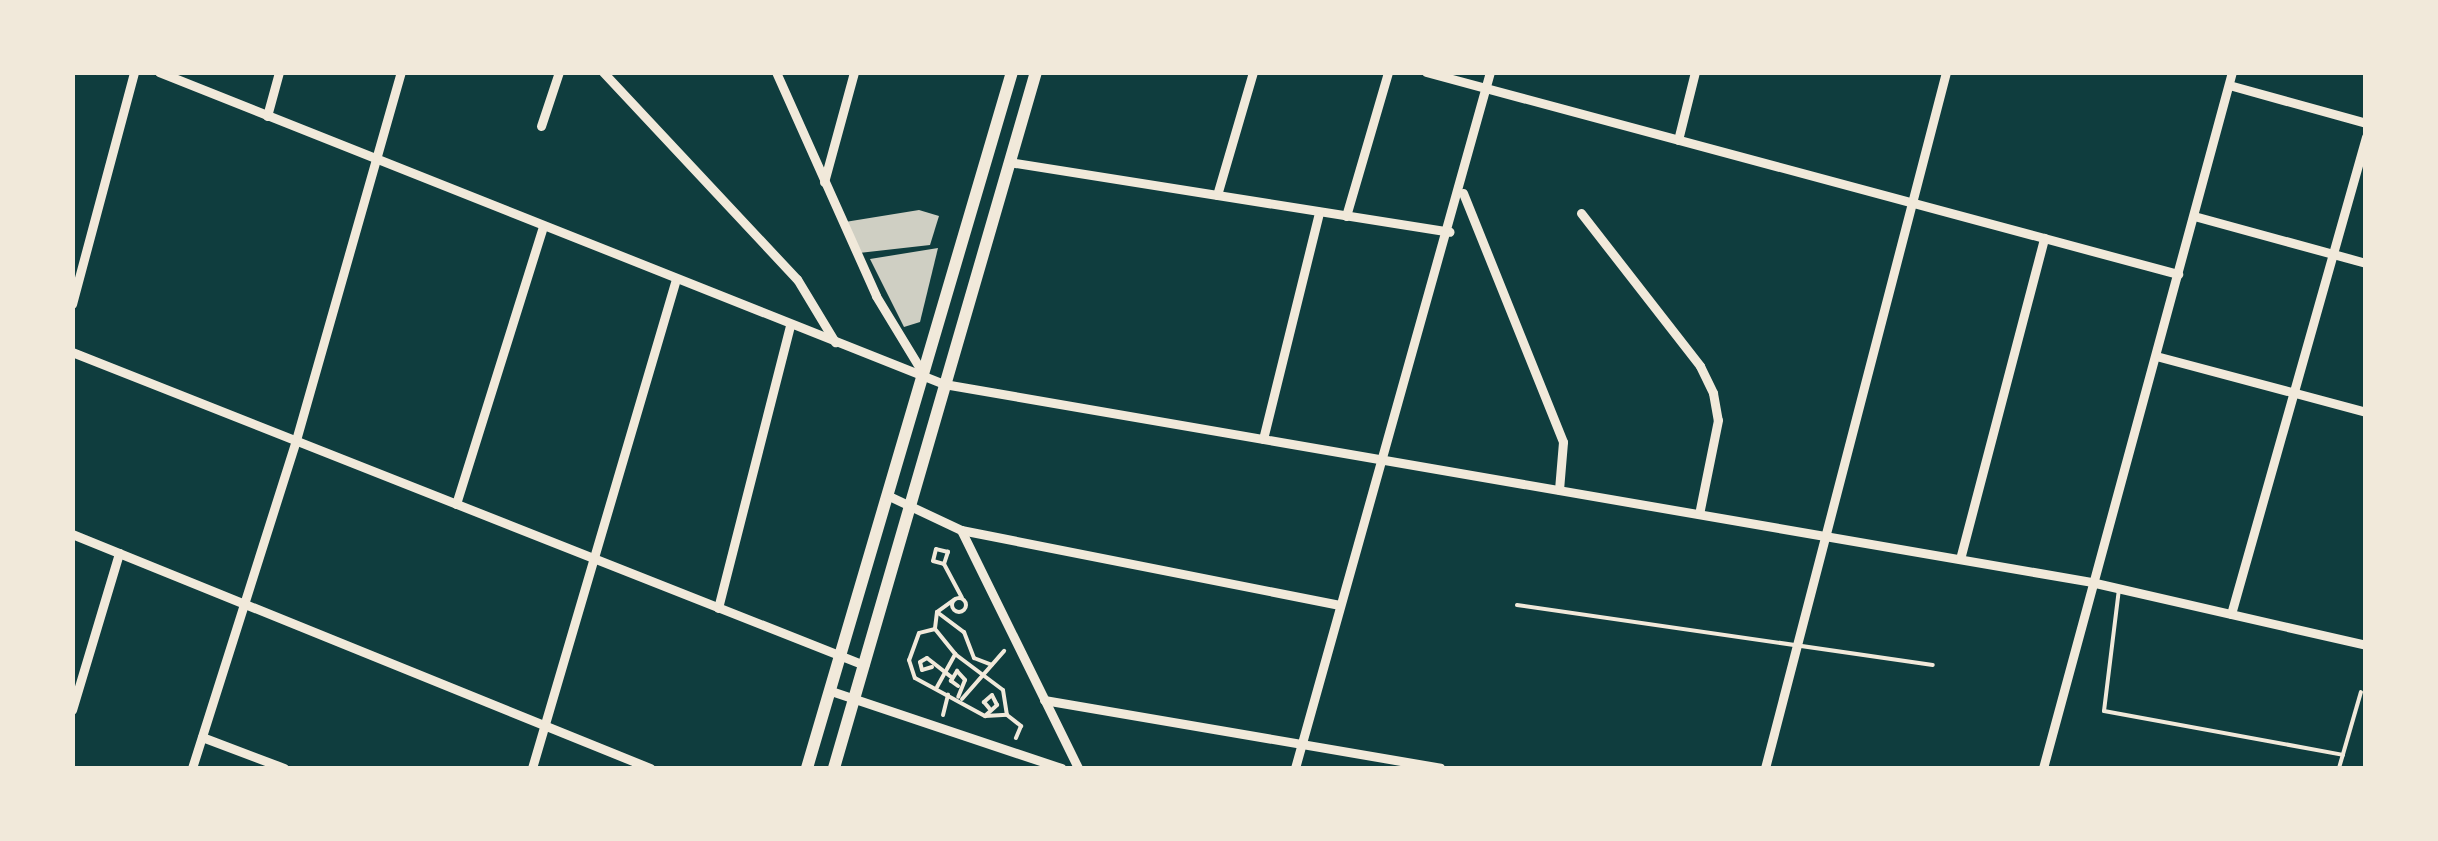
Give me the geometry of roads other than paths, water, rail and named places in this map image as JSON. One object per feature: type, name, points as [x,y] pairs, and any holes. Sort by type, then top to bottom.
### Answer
[{"type":"main road","points":[[807,768],[1012,72]]},
{"type":"main road","points":[[834,768],[1036,72]]},
{"type":"street","points":[[72,304],[134,72]]},
{"type":"street","points":[[159,72],[944,384],[2092,582],[2364,644],[2366,632]]},
{"type":"street","points":[[267,116],[279,72]]},
{"type":"street","points":[[192,768],[296,440],[401,72]]},
{"type":"street","points":[[541,126],[559,72]]},
{"type":"street","points":[[603,72],[797,279],[836,343]]},
{"type":"street","points":[[776,72],[876,296],[924,376]]},
{"type":"street","points":[[824,182],[854,72]]},
{"type":"street","points":[[1217,195],[1253,72]]},
{"type":"street","points":[[1346,216],[1388,72]]},
{"type":"street","points":[[1426,72],[2178,274]]},
{"type":"street","points":[[1295,768],[1462,190],[1490,72]]},
{"type":"street","points":[[1678,140],[1695,72]]},
{"type":"street","points":[[1765,768],[1946,72]]},
{"type":"street","points":[[2043,768],[2232,72]]},
{"type":"street","points":[[2229,85],[2366,122]]},
{"type":"street","points":[[2232,614],[2366,137]]},
{"type":"street","points":[[1009,162],[1449,232]]},
{"type":"street","points":[[1462,190],[1563,442],[1559,490]]},
{"type":"street","points":[[1264,439],[1320,212]]},
{"type":"street","points":[[1581,213],[1700,366],[1713,392],[1718,420],[1699,514]]},
{"type":"street","points":[[2194,216],[2366,263]]},
{"type":"street","points":[[456,504],[542,226]]},
{"type":"street","points":[[1960,559],[2044,238]]},
{"type":"street","points":[[532,768],[676,280]]},
{"type":"street","points":[[718,608],[790,325]]},
{"type":"street","points":[[72,352],[864,665]]},
{"type":"street","points":[[2156,356],[2366,412]]},
{"type":"street","points":[[889,496],[961,530],[1340,605]]},
{"type":"street","points":[[961,530],[1078,768]]},
{"type":"street","points":[[72,534],[650,768]]},
{"type":"street","points":[[72,710],[119,553]]},
{"type":"street","points":[[831,691],[1061,768]]},
{"type":"street","points":[[1044,700],[1440,768]]},
{"type":"street","points":[[202,737],[284,768]]},
{"type":"lane","points":[[2119,588],[2104,711],[2343,756]]},
{"type":"lane","points":[[1517,605],[1933,665]]},
{"type":"lane","points":[[2339,768],[2361,692]]}]
